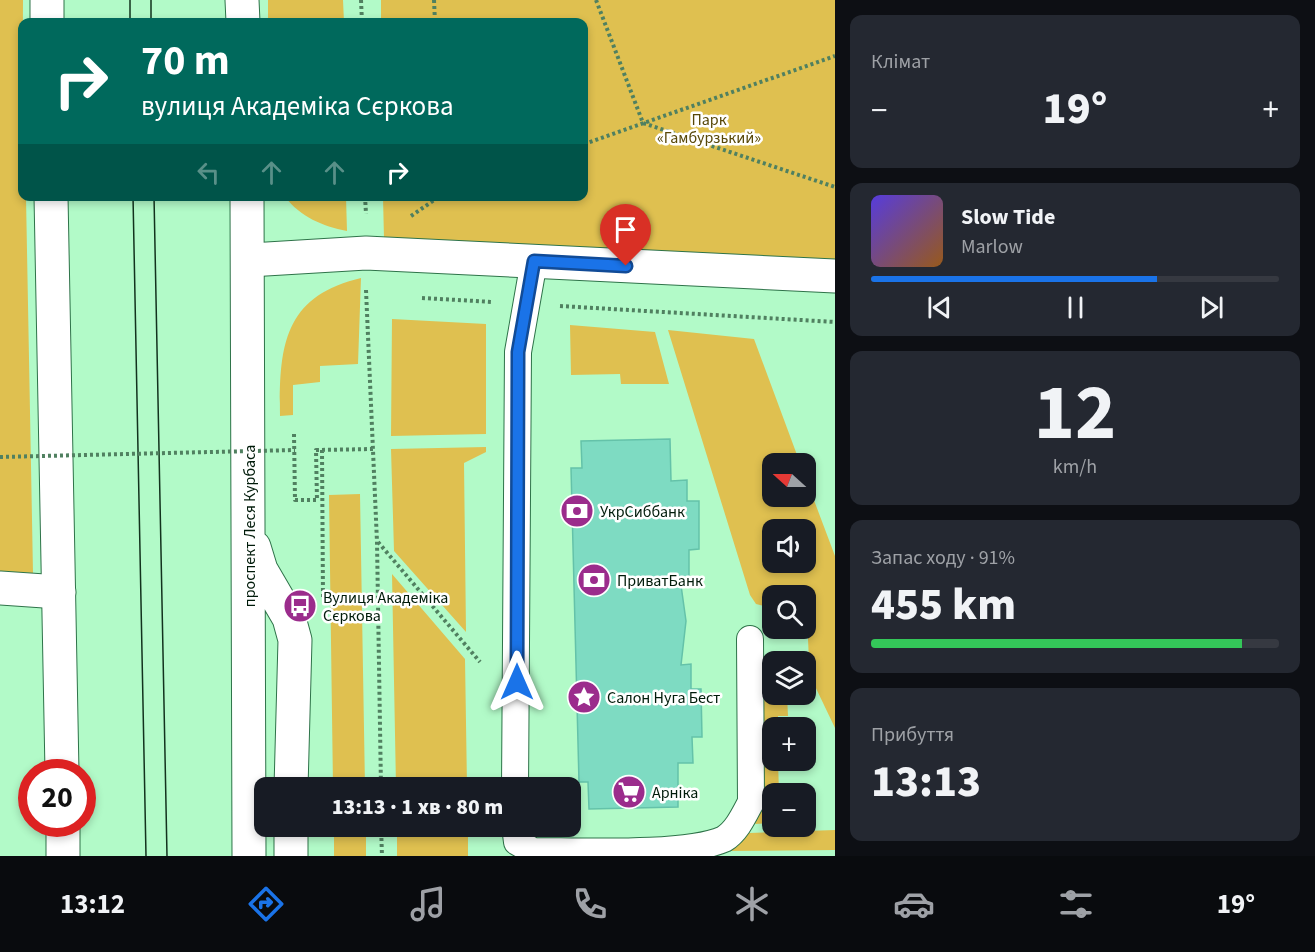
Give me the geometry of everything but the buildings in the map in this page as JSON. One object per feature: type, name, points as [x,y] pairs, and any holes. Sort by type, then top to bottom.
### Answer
[{"type":"main road","points":[[47,0],[48,18]]},
{"type":"main road","points":[[242,0],[243,18]]},
{"type":"main road","points":[[51,201],[62,759]]},
{"type":"main road","name":"проспект Леся Курбаса","points":[[248,201],[249,856]]},
{"type":"main road","points":[[249,260],[366,253],[835,276]]},
{"type":"main road","points":[[249,506],[255,552],[261,570],[289,618],[295,640],[291,777]]},
{"type":"main road","points":[[0,588],[58,592]]},
{"type":"main road","points":[[63,837],[63,856]]},
{"type":"main road","points":[[291,837],[291,856]]},
{"type":"lane","points":[[516,777],[518,352],[534,261]]},
{"type":"lane","points":[[516,837],[517,842],[533,851],[673,852],[706,846],[726,838],[741,821],[751,802],[750,639]]},
{"type":"path","points":[[361,0],[362,18]]},
{"type":"path","points":[[434,0],[435,18]]},
{"type":"path","points":[[596,0],[643,123]]},
{"type":"path","points":[[588,143],[835,56]]},
{"type":"path","points":[[643,123],[835,187]]},
{"type":"path","points":[[365,201],[366,294],[377,542],[381,777]]},
{"type":"path","points":[[366,294],[378,295]]},
{"type":"path","points":[[412,297],[835,322]]},
{"type":"path","points":[[294,434],[295,500],[317,500],[316,450],[374,449]]},
{"type":"path","points":[[0,458],[295,450]]},
{"type":"path","points":[[377,542],[517,706]]},
{"type":"path","points":[[381,837],[381,856]]},
{"type":"green space","points":[[0,0],[23,0],[23,18],[18,18],[18,201],[26,201],[33,573],[0,571]]},
{"type":"green space","points":[[268,0],[343,0],[344,18],[268,18]]},
{"type":"green space","name":"Парк «Гамбурзький»","points":[[381,0],[835,0],[835,259],[384,239],[383,201],[588,201],[588,18],[381,18]]},
{"type":"green space","points":[[288,201],[346,201],[347,231],[313,220]]},
{"type":"green space","points":[[361,278],[358,364],[320,366],[320,382],[293,385],[293,415],[280,416],[281,367],[291,328],[301,311],[316,297],[335,286]]},
{"type":"green space","points":[[392,319],[486,324],[486,434],[391,436]]},
{"type":"green space","points":[[570,325],[655,332],[669,384],[621,384],[620,374],[571,375]]},
{"type":"green space","points":[[668,330],[754,339],[796,453],[762,453],[762,507],[816,506],[835,556],[835,728],[816,688],[816,651],[809,651],[808,639],[816,639],[816,585],[762,585],[762,606],[756,604],[750,595]]},
{"type":"green space","points":[[486,447],[486,452],[464,463],[466,632],[394,551],[391,449]]},
{"type":"green space","points":[[360,494],[365,777],[333,777],[329,495]]},
{"type":"green space","points":[[392,574],[465,659],[467,777],[396,777]]},
{"type":"green space","points":[[762,705],[787,705],[788,716],[762,717]]},
{"type":"green space","points":[[763,771],[778,771],[779,783],[763,783]]},
{"type":"green space","points":[[762,809],[762,824],[755,824]]},
{"type":"green space","points":[[835,830],[835,850],[726,851],[749,833],[762,833],[762,837],[816,837],[816,831]]},
{"type":"green space","points":[[334,837],[366,837],[366,856],[334,856]]},
{"type":"green space","points":[[397,837],[468,837],[468,856],[397,856]]},
{"type":"tram line","points":[[130,0],[130,18]]},
{"type":"tram line","points":[[151,0],[151,18]]},
{"type":"tram line","points":[[133,201],[146,856]]},
{"type":"tram line","points":[[154,201],[167,856]]},
{"type":"place","name":"УкрСиббанк","points":[[577,511]]},
{"type":"place","name":"ПриватБанк","points":[[594,580]]},
{"type":"place","name":"Вулиця Академіка Сєркова","points":[[300,606]]},
{"type":"place","name":"Салон Нуга Бест","points":[[584,697]]},
{"type":"place","name":"Арніка","points":[[629,792]]},
{"type":"route","points":[[517,682],[518,352],[534,261],[626,266]]}]
